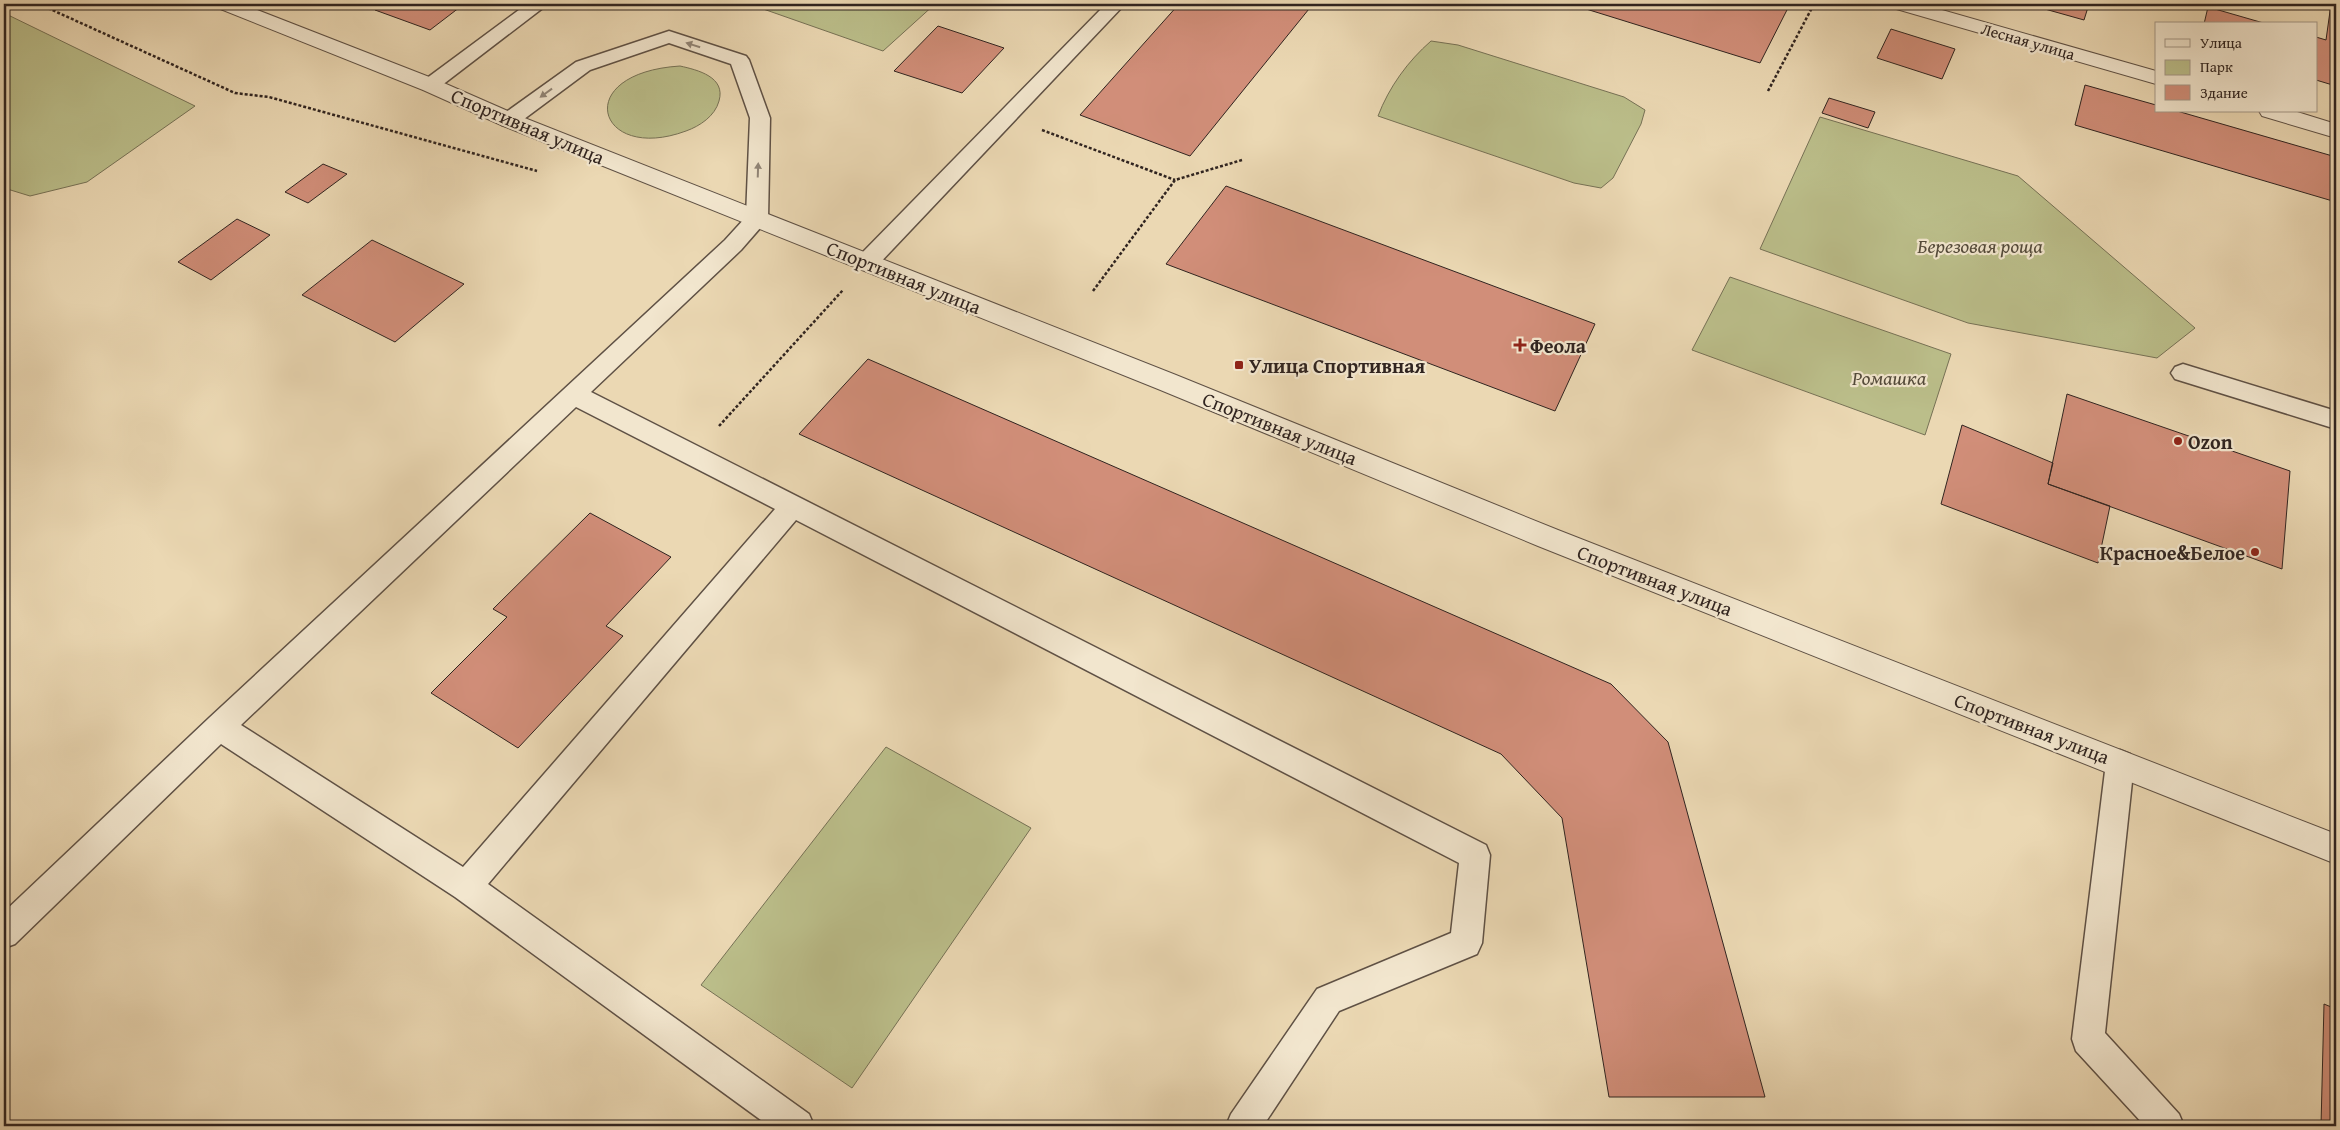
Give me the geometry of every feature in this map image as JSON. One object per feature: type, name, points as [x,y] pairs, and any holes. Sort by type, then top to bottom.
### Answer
[{"type":"street","name":"Спортивная улица","points":[[224,4],[430,85],[509,120],[1167,382],[1548,538],[2120,762],[2336,850]]},
{"type":"street","name":"Лесная улица","points":[[1900,4],[2155,78]]},
{"type":"street","points":[[2273,112],[2336,131]]},
{"type":"lane","points":[[430,85],[540,4]]},
{"type":"lane","points":[[867,262],[1116,4]]},
{"type":"lane","points":[[4,933],[219,727],[575,395],[733,245],[757,219],[760,118],[739,60],[669,37],[583,66],[509,120]]},
{"type":"lane","points":[[2182,373],[2336,420]]},
{"type":"lane","points":[[575,395],[1475,855],[1466,943],[1328,1000],[1243,1126]]},
{"type":"lane","points":[[466,886],[506,843],[792,507]]},
{"type":"lane","points":[[219,727],[466,886],[797,1126]]},
{"type":"lane","points":[[2120,762],[2088,1039],[2167,1126]]},
{"type":"path","points":[[39,4],[235,93],[269,97],[546,173]]},
{"type":"path","points":[[1768,91],[1814,4]]},
{"type":"path","points":[[1006,117],[1175,180]]},
{"type":"path","points":[[1093,291],[1175,180],[1242,160]]},
{"type":"path","points":[[692,456],[841,292]]},
{"type":"green space","points":[[749,4],[935,4],[883,51]]},
{"type":"green space","points":[[4,13],[195,106],[87,182],[30,196],[4,188]]},
{"type":"green space","points":[[1431,41],[1458,45],[1624,97],[1645,110],[1641,124],[1613,178],[1601,188],[1574,183],[1378,116],[1382,105],[1400,75]]},
{"type":"green space","points":[[680,66],[709,76],[718,86],[720,93],[719,101],[710,116],[691,129],[656,138],[632,136],[616,127],[608,113],[610,98],[622,84],[645,72]]},
{"type":"green space","name":"Березовая роща","points":[[1820,117],[2018,176],[2195,328],[2157,358],[1968,323],[1760,249]]},
{"type":"green space","name":"Ромашка","points":[[1730,277],[1951,354],[1925,435],[1692,350]]},
{"type":"green space","points":[[886,747],[1031,828],[852,1088],[701,985]]},
{"type":"building","points":[[384,4],[464,4],[430,30],[375,10]]},
{"type":"building","points":[[1179,4],[1313,4],[1190,156],[1080,115]]},
{"type":"building","points":[[1570,4],[1790,4],[1760,63]]},
{"type":"building","points":[[2027,4],[2089,4],[2084,20]]},
{"type":"building","points":[[2331,4],[2336,4],[2336,86],[2318,81],[2318,38],[2326,40]]},
{"type":"building","points":[[2208,7],[2260,22],[2204,22]]},
{"type":"building","points":[[938,26],[1004,48],[962,93],[894,71]]},
{"type":"building","points":[[1891,29],[1955,49],[1942,79],[1877,58]]},
{"type":"building","points":[[2085,85],[2155,105],[2155,112],[2180,112],[2336,157],[2336,202],[2075,125]]},
{"type":"building","points":[[1829,98],[1875,112],[1868,128],[1822,113]]},
{"type":"building","points":[[323,164],[347,174],[308,203],[285,192]]},
{"type":"building","points":[[1226,186],[1595,324],[1555,411],[1166,264]]},
{"type":"building","points":[[237,219],[270,235],[211,280],[178,262]]},
{"type":"building","points":[[372,240],[464,284],[395,342],[302,295]]},
{"type":"building","points":[[868,359],[1611,684],[1668,742],[1765,1097],[1609,1097],[1562,818],[1501,754],[799,434]]},
{"type":"building","points":[[2067,394],[2290,471],[2282,569],[2048,484]]},
{"type":"building","points":[[1962,425],[2053,463],[2048,484],[2110,506],[2098,563],[1941,504]]},
{"type":"building","points":[[590,513],[671,557],[606,626],[623,636],[518,748],[431,693],[507,617],[493,609]]},
{"type":"building","points":[[2324,1004],[2336,1009],[2336,1126],[2321,1126]]},
{"type":"place","name":"Феола","points":[[1520,345]]},
{"type":"place","name":"Улица Спортивная","points":[[1239,365]]},
{"type":"place","name":"Ozon","points":[[2178,441]]},
{"type":"place","name":"Красное&Белое","points":[[2255,552]]}]
